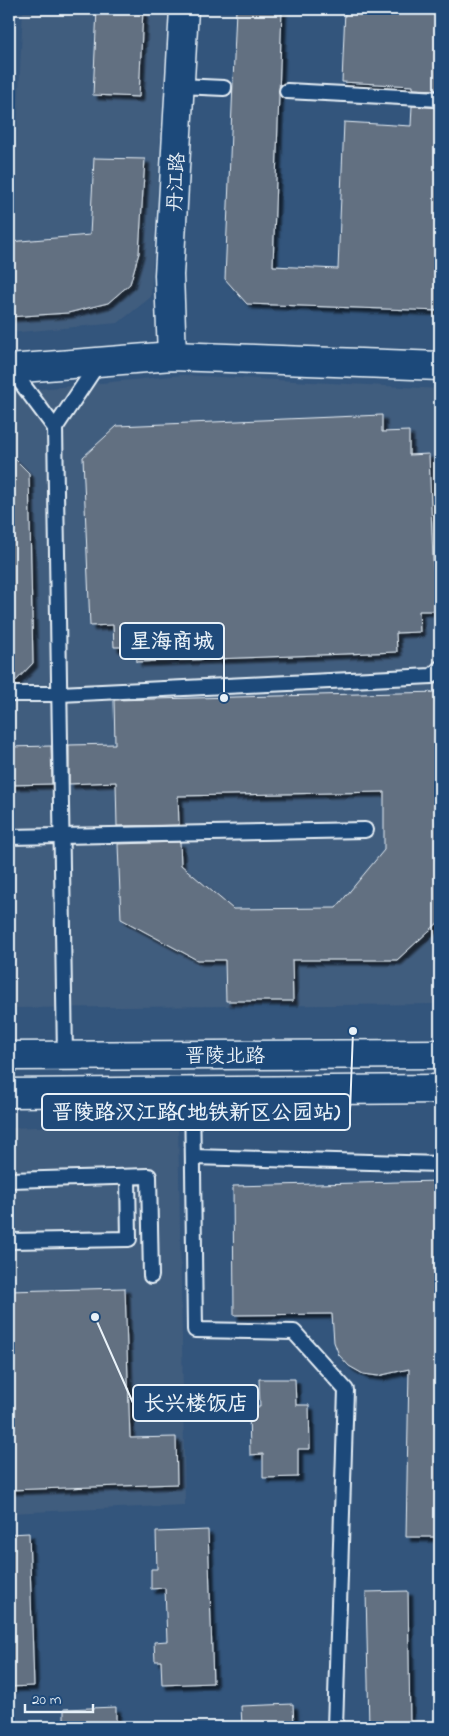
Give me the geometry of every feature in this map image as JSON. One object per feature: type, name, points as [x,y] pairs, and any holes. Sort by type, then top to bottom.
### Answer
[{"type":"main road","name":"丹江路","points":[[172,356],[169,275],[184,9]]},
{"type":"main road","points":[[10,369],[172,356],[440,366]]},
{"type":"main road","name":"晋陵北路","points":[[9,1056],[440,1054]]},
{"type":"main road","name":"晋陵北路","points":[[9,1093],[440,1089]]},
{"type":"lane","points":[[180,86],[224,88]]},
{"type":"lane","points":[[287,91],[440,99]]},
{"type":"lane","points":[[65,1056],[55,428],[100,362]]},
{"type":"lane","points":[[10,369],[55,428]]},
{"type":"lane","points":[[9,694],[60,694],[432,676],[440,668]]},
{"type":"lane","points":[[9,837],[365,830]]},
{"type":"lane","points":[[192,1091],[195,1330],[294,1332],[346,1390],[335,1727]]},
{"type":"lane","points":[[193,1157],[440,1164]]},
{"type":"lane","points":[[9,1241],[129,1238],[128,1176]]},
{"type":"lane","points":[[9,1180],[149,1176],[151,1276]]},
{"type":"shaded area","points":[[23,9],[168,9],[151,297],[118,323],[9,333],[9,176],[15,175]]},
{"type":"shaded area","points":[[183,375],[440,389],[440,1004],[9,1008],[9,392]]},
{"type":"shaded area","points":[[178,1122],[185,1505],[9,1513],[9,1128]]},
{"type":"building","points":[[97,9],[143,9],[139,97],[93,95]]},
{"type":"building","points":[[236,9],[282,9],[273,266],[338,269],[344,122],[411,126],[412,106],[440,108],[440,311],[247,304],[225,279]]},
{"type":"building","points":[[345,9],[440,9],[440,90],[413,89],[413,86],[342,82]]},
{"type":"building","points":[[94,158],[145,159],[139,253],[130,284],[108,303],[68,313],[9,317],[9,242],[90,235]]},
{"type":"building","points":[[382,415],[382,432],[409,431],[409,455],[429,454],[435,611],[419,611],[420,632],[396,633],[397,652],[137,662],[136,647],[114,647],[113,625],[90,626],[83,457],[117,426]]},
{"type":"building","points":[[9,453],[29,473],[33,663],[12,685],[9,685]]},
{"type":"building","points":[[440,692],[440,921],[397,960],[292,960],[293,1001],[226,1001],[225,960],[197,960],[121,919],[118,844],[180,842],[181,865],[233,909],[336,908],[384,850],[384,792],[178,796],[179,825],[117,826],[116,782],[69,784],[69,745],[115,744],[114,700]]},
{"type":"building","points":[[51,746],[52,784],[9,785],[9,747]]},
{"type":"building","points":[[440,1181],[440,1537],[406,1537],[409,1369],[378,1376],[363,1374],[349,1366],[339,1355],[334,1342],[332,1314],[234,1315],[233,1186]]},
{"type":"building","points":[[125,1288],[130,1438],[176,1437],[177,1484],[9,1490],[9,1291]]},
{"type":"building","points":[[259,1379],[295,1379],[296,1405],[309,1405],[310,1449],[298,1449],[298,1477],[263,1478],[263,1454],[250,1455],[249,1407],[260,1407]]},
{"type":"building","points":[[208,1530],[213,1683],[162,1685],[161,1661],[155,1661],[154,1642],[167,1641],[165,1588],[151,1589],[151,1569],[157,1569],[156,1532]]},
{"type":"building","points":[[29,1533],[34,1686],[9,1687],[9,1534]]},
{"type":"building","points":[[408,1591],[410,1727],[369,1727],[366,1592]]},
{"type":"building","points":[[293,1704],[294,1727],[242,1727],[241,1706]]},
{"type":"building","points":[[116,1707],[116,1727],[64,1727],[64,1709]]},
{"type":"place","name":"星海商城","points":[[224,698]]},
{"type":"place","name":"晋陵路汉江路(地铁新区公园站)","points":[[353,1031]]},
{"type":"place","name":"长兴楼饭店","points":[[95,1317]]}]
